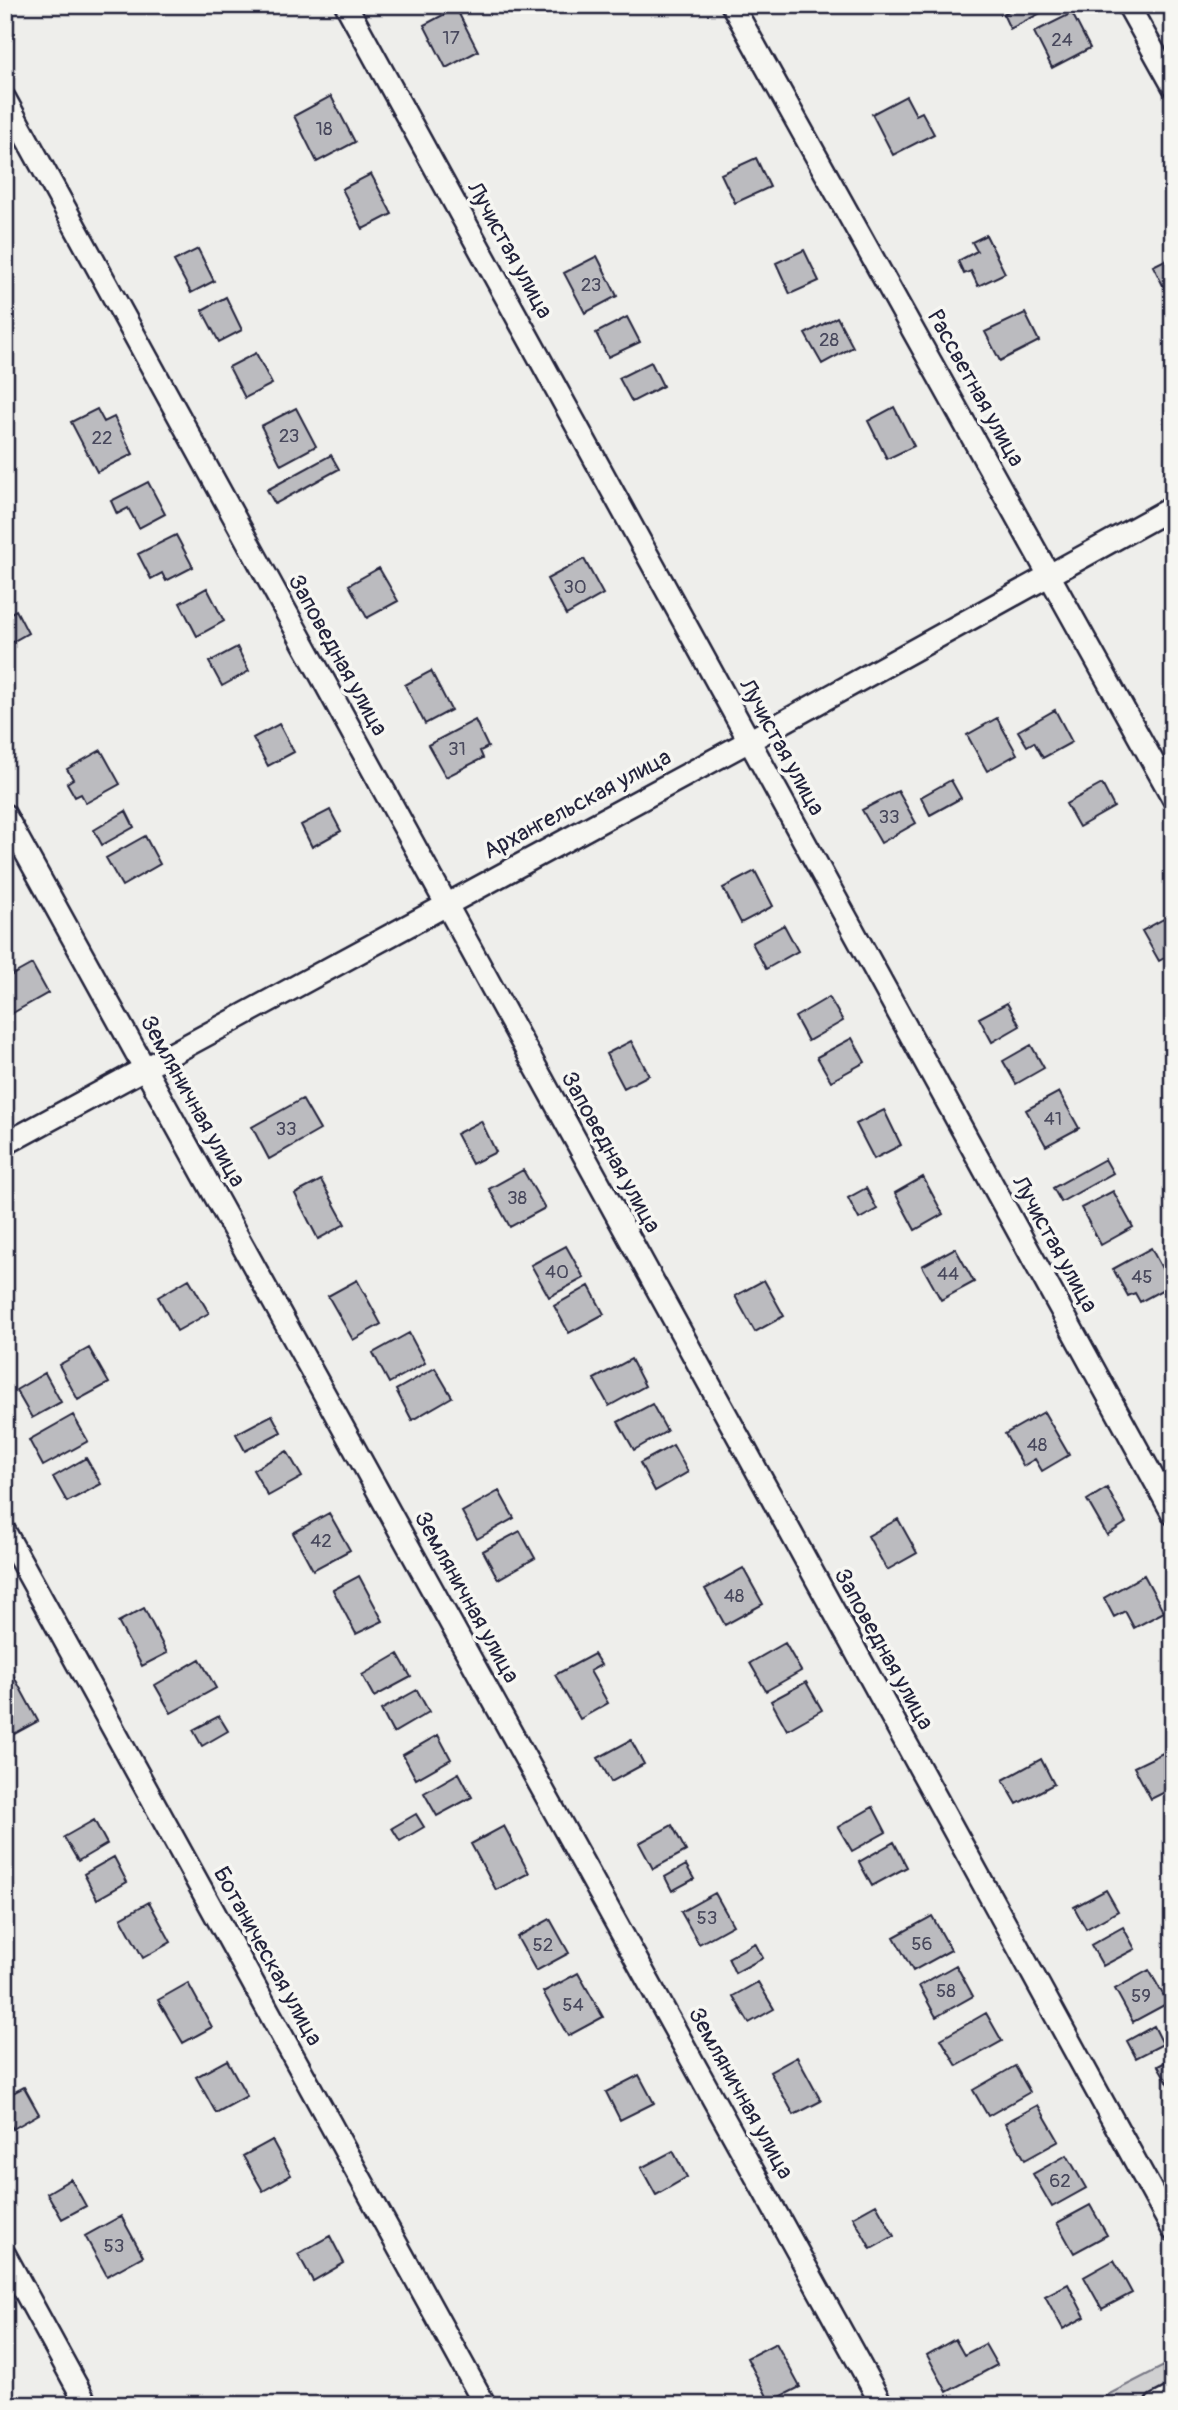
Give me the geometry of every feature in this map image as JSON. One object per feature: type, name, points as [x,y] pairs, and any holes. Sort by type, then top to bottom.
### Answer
[{"type":"street","name":"Лучистая улица","points":[[346,5],[1173,1514]]},
{"type":"street","name":"Рассветная улица","points":[[732,5],[1173,798]]},
{"type":"street","points":[[1128,5],[1173,86]]},
{"type":"street","name":"Заповедная улица","points":[[5,99],[1173,2230]]},
{"type":"street","name":"Архангельская улица","points":[[5,1144],[749,741],[1173,507]]},
{"type":"street","name":"Земляничная улица","points":[[5,814],[882,2405]]},
{"type":"street","name":"Ботаническая улица","points":[[5,1532],[485,2405]]},
{"type":"street","points":[[5,2255],[87,2405]]},
{"type":"street","points":[[1156,2405],[1173,2396]]},
{"type":"shaded area","points":[[1173,2361],[1173,2405],[1088,2405],[1162,2367]]},
{"type":"building","points":[[1020,5],[1056,5],[1010,29],[1003,14]]},
{"type":"building","points":[[456,8],[478,51],[446,68],[424,25]]},
{"type":"building","points":[[1072,13],[1090,48],[1052,68],[1034,32]]},
{"type":"building","points":[[331,96],[355,142],[317,162],[294,116]]},
{"type":"building","points":[[906,96],[916,115],[922,112],[934,134],[893,155],[872,114]]},
{"type":"building","points":[[756,158],[770,187],[735,203],[721,174]]},
{"type":"building","points":[[371,174],[392,214],[363,229],[342,189]]},
{"type":"building","points":[[986,235],[1005,273],[978,286],[971,271],[964,274],[958,261],[977,251],[972,242]]},
{"type":"building","points":[[198,249],[214,281],[191,293],[174,261]]},
{"type":"building","points":[[804,250],[819,281],[790,294],[776,263]]},
{"type":"building","points":[[597,256],[617,296],[585,313],[564,273]]},
{"type":"building","points":[[1173,256],[1173,305],[1153,266]]},
{"type":"building","points":[[226,297],[242,330],[219,342],[202,310]]},
{"type":"building","points":[[1025,313],[1039,341],[1000,361],[985,332]]},
{"type":"building","points":[[627,317],[640,342],[608,357],[596,333]]},
{"type":"building","points":[[837,317],[853,347],[822,364],[805,334]]},
{"type":"building","points":[[256,353],[272,384],[245,398],[229,367]]},
{"type":"building","points":[[651,362],[663,386],[632,402],[619,378]]},
{"type":"building","points":[[894,407],[914,446],[887,459],[868,421]]},
{"type":"building","points":[[296,408],[316,446],[281,465],[261,426]]},
{"type":"building","points":[[97,409],[104,422],[114,417],[133,454],[97,472],[71,422]]},
{"type":"building","points":[[331,455],[339,469],[275,504],[267,490]]},
{"type":"building","points":[[148,482],[165,514],[139,528],[128,508],[117,514],[111,501]]},
{"type":"building","points":[[176,535],[193,567],[166,581],[162,573],[151,579],[138,554]]},
{"type":"building","points":[[584,559],[603,594],[566,615],[547,579]]},
{"type":"building","points":[[379,568],[398,601],[367,618],[349,585]]},
{"type":"building","points":[[207,588],[224,621],[197,636],[180,603]]},
{"type":"building","points":[[16,610],[28,633],[5,646],[5,616]]},
{"type":"building","points":[[237,647],[249,671],[222,686],[209,662]]},
{"type":"building","points":[[431,671],[451,710],[425,724],[405,685]]},
{"type":"building","points":[[1055,710],[1072,742],[1043,758],[1034,742],[1027,746],[1018,731]]},
{"type":"building","points":[[997,718],[1017,754],[987,771],[967,735]]},
{"type":"building","points":[[475,720],[488,747],[480,751],[483,758],[446,777],[428,745]]},
{"type":"building","points":[[279,724],[294,752],[268,766],[253,738]]},
{"type":"building","points":[[101,750],[120,784],[86,803],[81,794],[75,797],[67,783],[73,779],[67,769]]},
{"type":"building","points":[[951,780],[961,798],[930,815],[921,797]]},
{"type":"building","points":[[1102,784],[1114,807],[1079,827],[1066,804]]},
{"type":"building","points":[[898,791],[916,823],[881,843],[862,810]]},
{"type":"building","points":[[330,810],[341,831],[312,847],[301,825]]},
{"type":"building","points":[[126,811],[134,827],[102,845],[94,830]]},
{"type":"building","points":[[145,836],[160,864],[122,886],[106,858]]},
{"type":"building","points":[[755,871],[773,906],[741,923],[723,888]]},
{"type":"building","points":[[1169,916],[1173,923],[1173,953],[1159,961],[1142,931]]},
{"type":"building","points":[[784,925],[798,951],[766,969],[752,943]]},
{"type":"building","points":[[32,964],[48,993],[11,1014],[5,1003],[5,979]]},
{"type":"building","points":[[829,997],[843,1021],[808,1041],[795,1017]]},
{"type":"building","points":[[1007,1003],[1020,1026],[992,1042],[979,1018]]},
{"type":"building","points":[[852,1038],[865,1062],[831,1081],[817,1057]]},
{"type":"building","points":[[631,1041],[649,1075],[624,1088],[606,1054]]},
{"type":"building","points":[[1031,1045],[1044,1068],[1016,1084],[1003,1061]]},
{"type":"building","points":[[1059,1092],[1079,1128],[1046,1146],[1026,1110]]},
{"type":"building","points":[[302,1099],[320,1130],[269,1159],[252,1127]]},
{"type":"building","points":[[884,1110],[901,1145],[874,1159],[856,1124]]},
{"type":"building","points":[[481,1121],[496,1152],[472,1164],[456,1134]]},
{"type":"building","points":[[1105,1159],[1113,1173],[1061,1202],[1053,1188]]},
{"type":"building","points":[[523,1170],[545,1208],[510,1227],[489,1189]]},
{"type":"building","points":[[923,1177],[943,1214],[915,1230],[895,1193]]},
{"type":"building","points":[[321,1180],[345,1224],[318,1239],[295,1194]]},
{"type":"building","points":[[866,1188],[877,1209],[859,1219],[848,1198]]},
{"type":"building","points":[[1113,1191],[1133,1227],[1101,1245],[1081,1208]]},
{"type":"building","points":[[566,1246],[584,1278],[549,1297],[531,1265]]},
{"type":"building","points":[[955,1248],[974,1282],[941,1300],[922,1266]]},
{"type":"building","points":[[1151,1248],[1171,1285],[1140,1302],[1135,1293],[1128,1296],[1113,1269]]},
{"type":"building","points":[[189,1279],[209,1313],[177,1331],[158,1297]]},
{"type":"building","points":[[357,1280],[381,1324],[353,1340],[328,1296]]},
{"type":"building","points":[[764,1280],[784,1316],[755,1332],[735,1296]]},
{"type":"building","points":[[589,1286],[604,1314],[569,1333],[554,1306]]},
{"type":"building","points":[[409,1333],[425,1363],[389,1383],[373,1353]]},
{"type":"building","points":[[89,1348],[109,1383],[78,1400],[59,1365]]},
{"type":"building","points":[[631,1359],[645,1386],[609,1406],[594,1379]]},
{"type":"building","points":[[435,1368],[452,1397],[412,1420],[396,1390]]},
{"type":"building","points":[[45,1373],[61,1402],[32,1418],[16,1390]]},
{"type":"building","points":[[652,1404],[667,1431],[634,1450],[618,1422]]},
{"type":"building","points":[[1044,1412],[1069,1455],[1042,1471],[1035,1459],[1023,1466],[1005,1434]]},
{"type":"building","points":[[73,1415],[88,1441],[43,1466],[29,1440]]},
{"type":"building","points":[[272,1415],[281,1432],[245,1451],[236,1434]]},
{"type":"building","points":[[673,1445],[688,1472],[655,1491],[640,1463]]},
{"type":"building","points":[[287,1451],[302,1477],[268,1496],[253,1470]]},
{"type":"building","points":[[86,1458],[101,1484],[67,1502],[53,1477]]},
{"type":"building","points":[[1107,1488],[1126,1523],[1107,1535],[1087,1500]]},
{"type":"building","points":[[499,1491],[514,1518],[477,1539],[462,1512]]},
{"type":"building","points":[[329,1513],[350,1550],[313,1570],[293,1533]]},
{"type":"building","points":[[898,1519],[917,1553],[887,1570],[868,1536]]},
{"type":"building","points":[[520,1531],[535,1558],[498,1579],[483,1551]]},
{"type":"building","points":[[743,1568],[763,1604],[725,1625],[705,1589]]},
{"type":"building","points":[[1144,1575],[1164,1612],[1134,1628],[1125,1611],[1114,1617],[1104,1598]]},
{"type":"building","points":[[359,1576],[383,1621],[356,1634],[333,1590]]},
{"type":"building","points":[[144,1608],[167,1653],[142,1666],[118,1622]]},
{"type":"building","points":[[785,1643],[801,1671],[766,1691],[750,1663]]},
{"type":"building","points":[[398,1654],[411,1677],[374,1697],[362,1675]]},
{"type":"building","points":[[594,1654],[601,1665],[590,1671],[608,1703],[580,1719],[555,1675]]},
{"type":"building","points":[[200,1659],[216,1688],[171,1713],[155,1685]]},
{"type":"building","points":[[12,1673],[38,1721],[5,1739],[5,1677]]},
{"type":"building","points":[[806,1682],[822,1710],[787,1730],[771,1701]]},
{"type":"building","points":[[417,1690],[429,1712],[393,1733],[381,1710]]},
{"type":"building","points":[[219,1716],[228,1731],[202,1746],[193,1730]]},
{"type":"building","points":[[438,1735],[451,1759],[416,1779],[403,1755]]},
{"type":"building","points":[[631,1740],[644,1764],[611,1782],[598,1758]]},
{"type":"building","points":[[1173,1748],[1173,1771],[1166,1774],[1173,1788],[1151,1799],[1134,1767]]},
{"type":"building","points":[[1041,1759],[1054,1784],[1017,1804],[1003,1780]]},
{"type":"building","points":[[459,1773],[472,1797],[437,1816],[424,1793]]},
{"type":"building","points":[[873,1807],[886,1832],[852,1851],[838,1827]]},
{"type":"building","points":[[416,1814],[424,1827],[400,1841],[392,1828]]},
{"type":"building","points":[[94,1820],[107,1844],[78,1861],[64,1837]]},
{"type":"building","points":[[672,1825],[686,1851],[653,1869],[639,1843]]},
{"type":"building","points":[[504,1826],[529,1873],[496,1890],[471,1844]]},
{"type":"building","points":[[894,1842],[907,1867],[872,1886],[859,1862]]},
{"type":"building","points":[[114,1857],[127,1882],[97,1899],[84,1874]]},
{"type":"building","points":[[686,1865],[694,1879],[672,1891],[665,1877]]},
{"type":"building","points":[[1106,1890],[1118,1911],[1086,1929],[1074,1907]]},
{"type":"building","points":[[715,1893],[733,1925],[699,1944],[681,1912]]},
{"type":"building","points":[[149,1902],[171,1942],[143,1958],[121,1918]]},
{"type":"building","points":[[932,1916],[951,1950],[913,1971],[894,1937]]},
{"type":"building","points":[[550,1919],[569,1953],[536,1971],[517,1937]]},
{"type":"building","points":[[1123,1927],[1135,1949],[1103,1966],[1091,1945]]},
{"type":"building","points":[[755,1943],[763,1958],[735,1973],[728,1958]]},
{"type":"building","points":[[956,1965],[973,1996],[936,2017],[919,1986]]},
{"type":"building","points":[[1149,1970],[1168,2003],[1133,2022],[1115,1989]]},
{"type":"building","points":[[578,1973],[603,2017],[568,2036],[543,1992]]},
{"type":"building","points":[[758,1982],[774,2009],[749,2023],[733,1996]]},
{"type":"building","points":[[188,1983],[212,2027],[183,2043],[158,2000]]},
{"type":"building","points":[[986,2013],[1002,2041],[957,2066],[941,2039]]},
{"type":"building","points":[[1154,2026],[1163,2044],[1136,2058],[1127,2041]]},
{"type":"building","points":[[797,2057],[821,2101],[794,2115],[770,2072]]},
{"type":"building","points":[[1173,2058],[1173,2091],[1158,2066]]},
{"type":"building","points":[[227,2060],[247,2096],[216,2113],[196,2077]]},
{"type":"building","points":[[1015,2066],[1030,2092],[988,2116],[973,2090]]},
{"type":"building","points":[[639,2075],[654,2103],[620,2120],[606,2092]]},
{"type":"building","points":[[24,2087],[39,2114],[13,2129],[5,2115],[5,2097]]},
{"type":"building","points":[[1038,2105],[1059,2141],[1025,2160],[1005,2123]]},
{"type":"building","points":[[272,2140],[291,2175],[263,2191],[243,2156]]},
{"type":"building","points":[[673,2151],[687,2177],[656,2195],[641,2168]]},
{"type":"building","points":[[1067,2155],[1086,2188],[1052,2207],[1033,2174]]},
{"type":"building","points":[[71,2179],[86,2206],[62,2219],[47,2193]]},
{"type":"building","points":[[876,2204],[894,2236],[871,2249],[853,2217]]},
{"type":"building","points":[[1090,2205],[1107,2235],[1074,2253],[1057,2223]]},
{"type":"building","points":[[121,2216],[143,2256],[107,2276],[85,2236]]},
{"type":"building","points":[[330,2236],[344,2263],[313,2281],[298,2254]]},
{"type":"building","points":[[1114,2260],[1132,2293],[1102,2309],[1084,2277]]},
{"type":"building","points":[[1068,2284],[1085,2317],[1063,2329],[1045,2296]]},
{"type":"building","points":[[955,2339],[964,2355],[985,2344],[997,2365],[947,2392],[927,2355]]},
{"type":"building","points":[[776,2343],[800,2387],[770,2402],[747,2358]]}]
